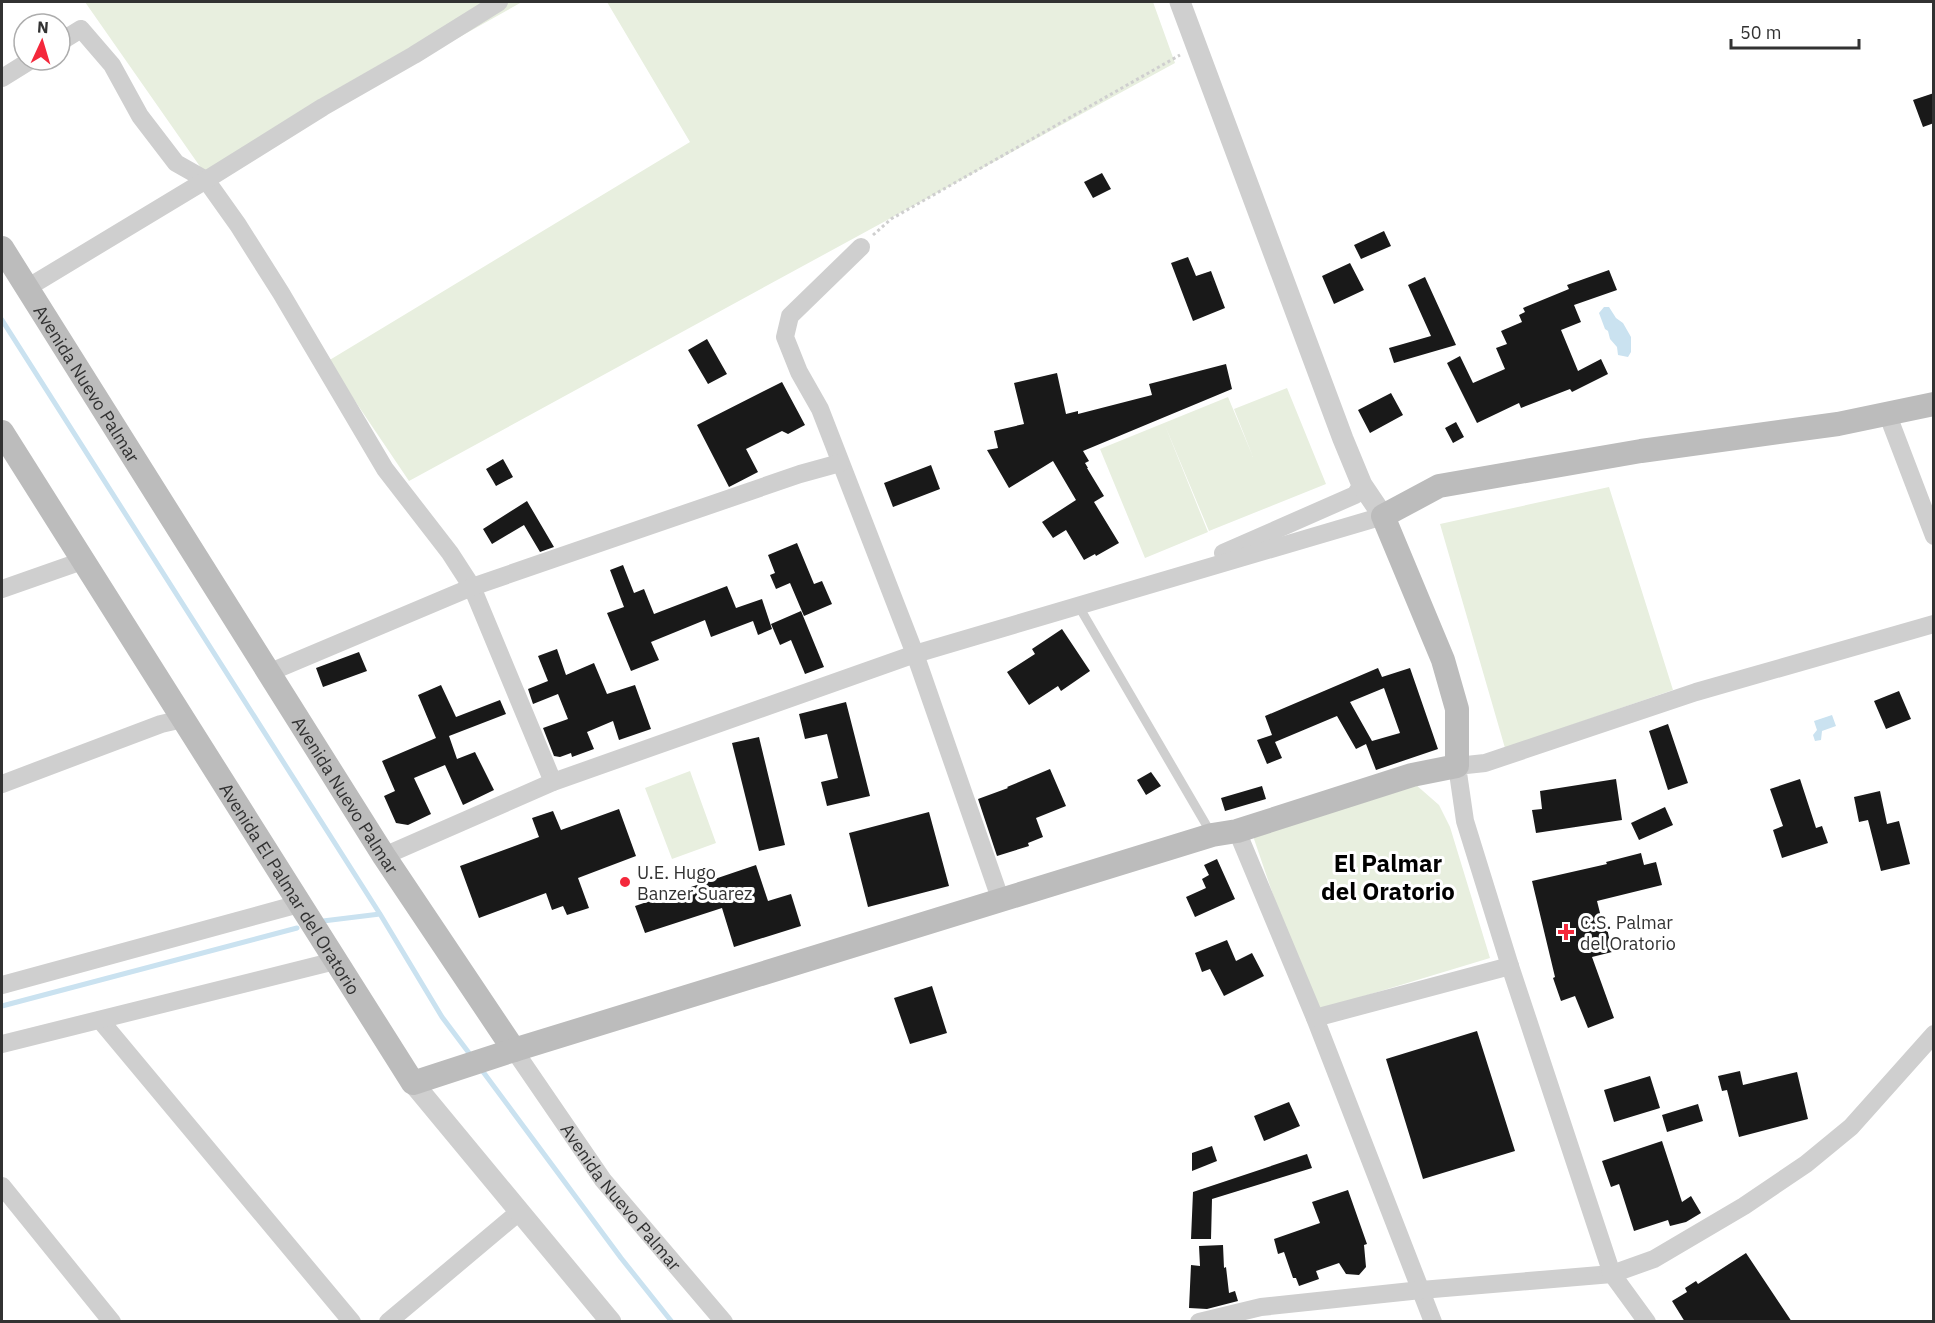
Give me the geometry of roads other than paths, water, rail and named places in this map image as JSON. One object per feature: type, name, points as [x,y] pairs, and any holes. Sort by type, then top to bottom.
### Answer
[{"type":"main road","name":"Avenida Nuevo Palmar","points":[[2,248],[384,856],[504,1054]]},
{"type":"main road","points":[[413,1083],[1212,835],[1237,831],[1412,775],[1457,766],[1457,709],[1443,660],[1383,516],[1439,486],[1641,451],[1838,424],[1934,404]]},
{"type":"main road","name":"Avenida El Palmar del Oratorio","points":[[2,432],[413,1083]]},
{"type":"street","points":[[27,288],[323,107],[414,56],[499,2]]},
{"type":"street","points":[[384,856],[554,782],[915,654],[1383,516],[1362,485],[1342,439],[1180,2]]},
{"type":"street","points":[[72,35],[81,29],[112,65],[140,116],[176,163],[206,180],[281,293],[385,469],[450,553],[472,587],[554,782]]},
{"type":"street","points":[[861,247],[790,316],[785,337],[799,372],[820,409],[915,654],[1001,901]]},
{"type":"street","points":[[1887,413],[1934,536]]},
{"type":"street","points":[[268,673],[472,587],[800,474],[840,463]]},
{"type":"street","points":[[1156,583],[1355,495],[1362,485]]},
{"type":"street","points":[[2,589],[82,561]]},
{"type":"street","points":[[1647,1322],[1612,1274],[1510,966],[1465,821],[1457,766],[1485,764],[1696,692],[1934,624]]},
{"type":"street","points":[[2,784],[161,724],[183,719]]},
{"type":"street","points":[[1237,831],[1315,1018],[1433,1322]]},
{"type":"street","points":[[2,985],[299,904]]},
{"type":"street","points":[[2,1044],[335,962]]},
{"type":"street","points":[[1315,1018],[1510,966]]},
{"type":"street","points":[[100,1020],[352,1322]]},
{"type":"street","points":[[1199,1322],[1261,1307],[1421,1290],[1612,1274],[1654,1259],[1744,1206],[1806,1164],[1851,1127],[1934,1034]]},
{"type":"street","name":"Avenida Nuevo Palmar","points":[[504,1054],[603,1180],[724,1322]]},
{"type":"street","name":"Avenida El Palmar del Oratorio","points":[[413,1083],[610,1322]]},
{"type":"street","points":[[2,1186],[112,1322]]},
{"type":"street","points":[[388,1322],[519,1212]]},
{"type":"lane","points":[[1078,605],[1212,835]]},
{"type":"water","points":[[1604,307],[1609,307],[1616,318],[1623,323],[1631,337],[1631,352],[1628,357],[1618,355],[1617,347],[1605,329],[1599,313]]},
{"type":"water","points":[[1832,715],[1836,726],[1822,731],[1821,740],[1815,741],[1813,735],[1817,730],[1814,721]]},
{"type":"waterway","points":[[2,320],[380,914],[442,1017],[472,1057]]},
{"type":"waterway","points":[[323,921],[380,914]]},
{"type":"waterway","points":[[2,1006],[297,928]]},
{"type":"waterway","points":[[481,1069],[621,1258],[672,1322]]},
{"type":"place","name":"U.E. Hugo Banzer Suarez","points":[[625,882]]},
{"type":"place","name":"C.S. Palmar del Oratorio","points":[[1566,932]]},
{"type":"district","name":"El Palmar del Oratorio","points":[[1388,877]]}]
